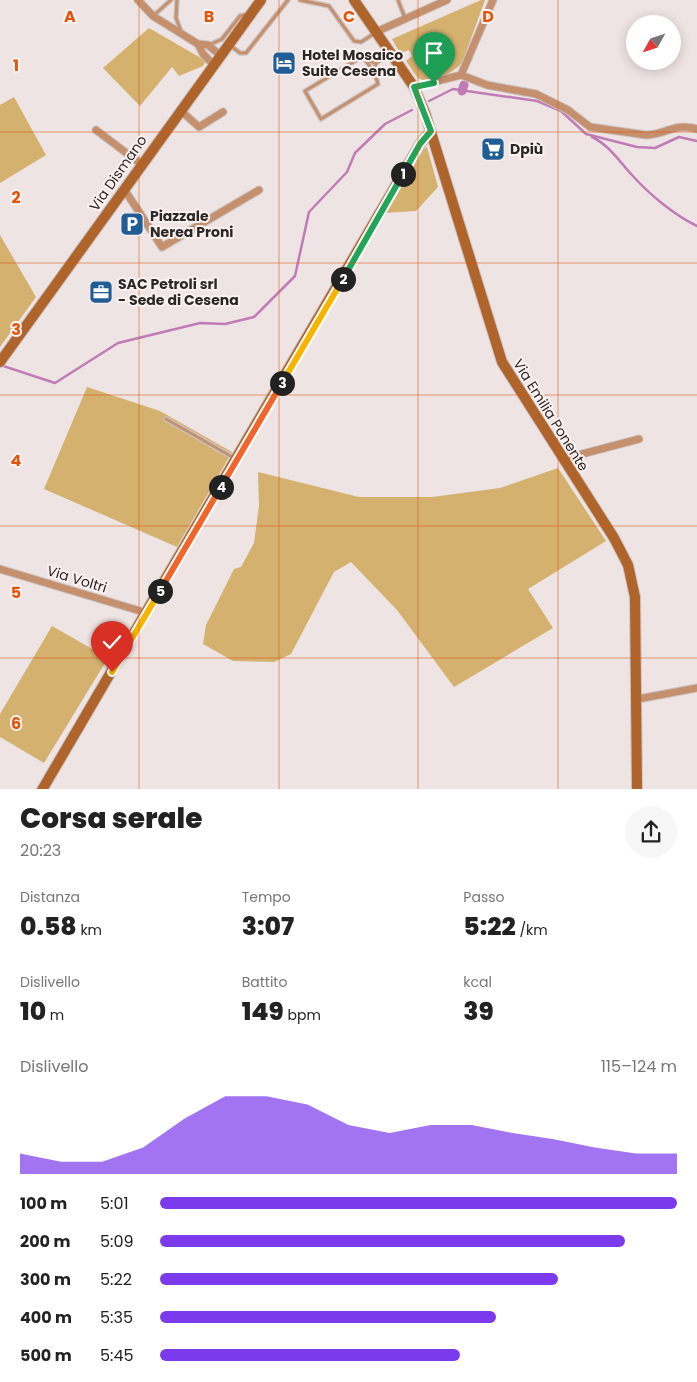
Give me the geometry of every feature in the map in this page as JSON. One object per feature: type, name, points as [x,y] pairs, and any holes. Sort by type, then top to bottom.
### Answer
[{"type":"main road","name":"Via Dismano","points":[[2,360],[141,164],[261,0]]},
{"type":"main road","name":"Via Emilia Ponente","points":[[354,0],[360,5],[414,87],[431,131],[486,319],[502,362],[614,538],[630,571],[635,597],[638,699],[637,789]]},
{"type":"main road","points":[[43,789],[420,144],[431,131]]},
{"type":"street","points":[[138,0],[153,16],[198,44],[208,45],[220,55]]},
{"type":"street","points":[[376,32],[447,0]]},
{"type":"street","points":[[460,75],[493,0]]},
{"type":"street","points":[[198,44],[203,54],[213,64]]},
{"type":"street","points":[[414,87],[460,75],[487,85],[536,94],[568,110],[590,127],[646,135],[655,135],[671,128],[685,125],[697,129]]},
{"type":"street","points":[[180,110],[199,127],[223,112]]},
{"type":"street","points":[[96,130],[141,164]]},
{"type":"street","points":[[124,189],[162,247],[259,190]]},
{"type":"street","points":[[563,459],[638,439]]},
{"type":"street","name":"Via Voltri","points":[[0,569],[147,613]]},
{"type":"street","points":[[638,699],[697,688]]},
{"type":"lane","points":[[153,16],[171,0]]},
{"type":"lane","points":[[177,0],[176,18],[182,34]]},
{"type":"lane","points":[[228,44],[240,54],[246,53],[288,0]]},
{"type":"lane","points":[[300,0],[329,6],[354,41],[361,42],[376,32]]},
{"type":"lane","points":[[398,0],[406,18]]},
{"type":"lane","points":[[208,45],[222,39],[240,16],[251,13]]},
{"type":"lane","points":[[374,73],[376,63],[391,53]]},
{"type":"lane","points":[[366,60],[379,81],[377,86],[321,119],[305,91],[359,59],[366,60],[376,63]]},
{"type":"lane","points":[[166,419],[236,460]]},
{"type":"shaded area","points":[[481,0],[485,0],[462,63],[442,77],[429,80],[418,78],[406,61],[412,56],[409,50],[400,53],[392,39]]},
{"type":"shaded area","points":[[149,28],[206,61],[203,66],[179,76],[172,67],[140,106],[103,68]]},
{"type":"shaded area","points":[[14,97],[46,155],[0,183],[0,105]]},
{"type":"shaded area","points":[[427,147],[438,187],[416,211],[384,213],[421,150]]},
{"type":"shaded area","points":[[0,235],[36,297],[0,347]]},
{"type":"shaded area","points":[[87,387],[160,411],[232,452],[177,547],[44,489]]},
{"type":"shaded area","points":[[558,468],[606,541],[528,589],[553,628],[454,687],[397,610],[351,562],[334,572],[291,654],[274,662],[233,661],[203,644],[206,625],[234,569],[241,567],[254,543],[259,506],[258,472],[359,497],[432,497],[500,488]]},
{"type":"shaded area","points":[[52,626],[108,658],[44,763],[0,737],[0,714]]},
{"type":"waterway","points":[[462,91],[464,85]]},
{"type":"waterway","points":[[429,101],[453,89],[537,101],[561,111],[586,134],[637,147],[655,148],[679,137],[697,141]]},
{"type":"waterway","points":[[0,365],[55,383],[118,343],[200,323],[225,324],[254,317],[295,276],[309,212],[347,172],[355,153],[385,124],[412,110]]},
{"type":"waterway","points":[[592,137],[609,149],[654,197],[697,226]]},
{"type":"place","name":"Hotel Mosaico Suite Cesena","points":[[284,63]]},
{"type":"place","name":"Dpiù","points":[[493,149]]},
{"type":"place","name":"Piazzale Nerea Proni","points":[[132,224]]},
{"type":"place","name":"SAC Petroli srl - Sede di Cesena","points":[[101,292]]},
{"type":"route","points":[[112,672],[329,304],[420,144],[431,131],[414,87],[434,83]]}]
